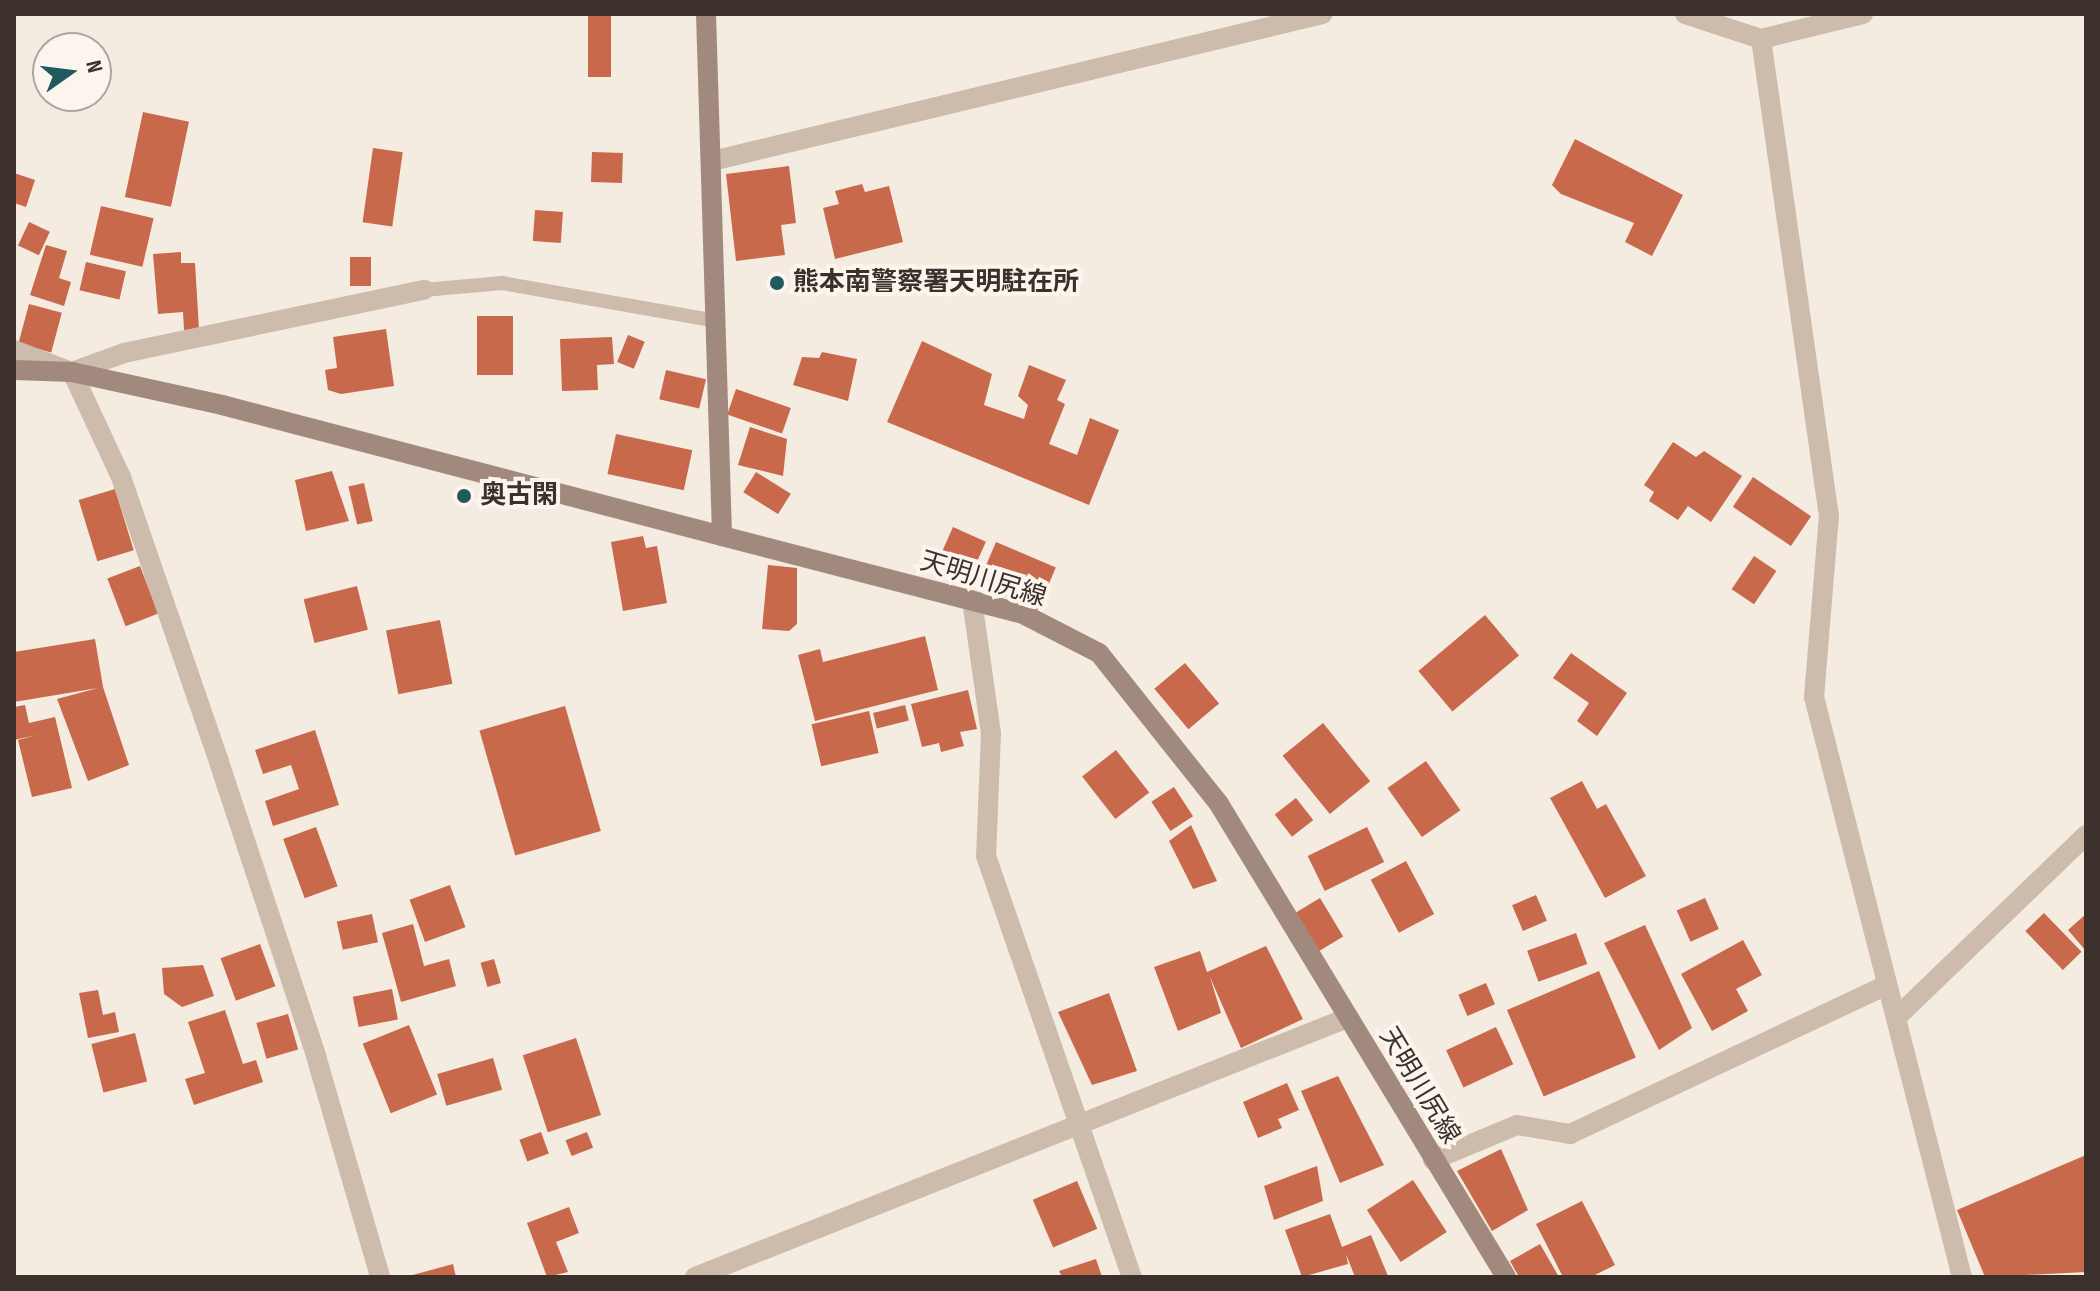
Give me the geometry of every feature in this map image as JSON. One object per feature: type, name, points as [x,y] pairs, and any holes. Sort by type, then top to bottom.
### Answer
[{"type":"main road","points":[[706,14],[718,321],[722,536]]},
{"type":"main road","name":"天明川尻線","points":[[14,370],[72,372],[222,405],[972,600],[1023,614],[1099,653],[1219,804],[1506,1277]]},
{"type":"street","points":[[712,161],[1323,14]]},
{"type":"street","points":[[1685,14],[1761,39],[1863,14]]},
{"type":"street","points":[[1761,39],[1829,515],[1814,697],[1885,986],[1898,1016],[1962,1277]]},
{"type":"street","points":[[14,350],[72,372],[124,353],[424,290]]},
{"type":"street","points":[[72,372],[121,477],[224,777],[316,1056],[380,1277]]},
{"type":"street","points":[[972,600],[991,733],[986,856],[1132,1277]]},
{"type":"street","points":[[1898,1016],[2086,835]]},
{"type":"street","points":[[1433,1160],[1517,1125],[1570,1134],[1885,986]]},
{"type":"street","points":[[695,1277],[1080,1127],[1347,1018]]},
{"type":"lane","points":[[424,290],[502,283],[718,321]]},
{"type":"building","points":[[588,14],[611,14],[611,77],[588,77]]},
{"type":"building","points":[[143,112],[189,122],[171,207],[125,197]]},
{"type":"building","points":[[1575,139],[1683,195],[1652,256],[1625,242],[1634,223],[1561,194],[1552,185]]},
{"type":"building","points":[[373,148],[403,152],[392,226],[363,222]]},
{"type":"building","points":[[592,152],[623,153],[622,183],[591,182]]},
{"type":"building","points":[[789,166],[796,223],[781,225],[785,255],[736,261],[726,174]]},
{"type":"building","points":[[14,173],[35,180],[26,207],[14,203]]},
{"type":"building","points":[[862,184],[865,192],[889,186],[903,242],[835,259],[823,208],[839,204],[835,191]]},
{"type":"building","points":[[101,206],[154,218],[142,267],[90,255]]},
{"type":"building","points":[[535,210],[563,212],[561,243],[533,241]]},
{"type":"building","points":[[29,222],[50,232],[39,255],[18,246]]},
{"type":"building","points":[[46,245],[67,251],[59,278],[71,282],[64,306],[30,295]]},
{"type":"building","points":[[181,252],[181,263],[195,263],[199,329],[184,330],[183,312],[158,314],[153,254]]},
{"type":"building","points":[[350,257],[371,257],[371,286],[350,286]]},
{"type":"building","points":[[86,262],[126,271],[119,299],[79,290]]},
{"type":"building","points":[[29,304],[62,313],[51,352],[18,344]]},
{"type":"building","points":[[477,316],[513,316],[513,375],[477,375]]},
{"type":"building","points":[[386,329],[394,386],[341,394],[328,390],[325,370],[337,368],[333,337]]},
{"type":"building","points":[[628,335],[645,342],[634,369],[617,362]]},
{"type":"building","points":[[612,337],[614,364],[597,365],[598,390],[562,391],[560,339]]},
{"type":"building","points":[[922,341],[992,374],[984,405],[1024,419],[1028,405],[1018,396],[1029,365],[1066,380],[1057,400],[1065,404],[1049,444],[1077,455],[1090,418],[1119,430],[1089,505],[887,422]]},
{"type":"building","points":[[822,352],[857,359],[848,401],[793,385],[802,357],[819,358]]},
{"type":"building","points":[[666,370],[706,379],[699,408],[659,399]]},
{"type":"building","points":[[736,389],[791,408],[782,433],[727,415]]},
{"type":"building","points":[[750,427],[787,439],[783,476],[738,465]]},
{"type":"building","points":[[616,434],[692,450],[684,490],[607,474]]},
{"type":"building","points":[[1673,442],[1696,457],[1704,451],[1742,476],[1711,522],[1688,506],[1678,520],[1649,501],[1654,492],[1644,485]]},
{"type":"building","points":[[332,471],[349,521],[306,531],[295,480]]},
{"type":"building","points":[[756,472],[791,494],[778,514],[743,492]]},
{"type":"building","points":[[1753,477],[1811,516],[1791,546],[1733,507]]},
{"type":"building","points":[[364,483],[373,521],[357,525],[348,487]]},
{"type":"building","points":[[115,489],[134,550],[97,561],[79,500]]},
{"type":"building","points":[[953,527],[986,542],[970,577],[937,563]]},
{"type":"building","points":[[643,536],[646,548],[657,546],[667,603],[623,611],[611,542]]},
{"type":"building","points":[[996,542],[1056,567],[1038,610],[978,584]]},
{"type":"building","points":[[1754,556],[1776,571],[1754,604],[1732,589]]},
{"type":"building","points":[[768,565],[797,568],[797,624],[789,631],[762,629]]},
{"type":"building","points":[[140,566],[158,614],[126,626],[107,579]]},
{"type":"building","points":[[357,586],[368,630],[315,643],[304,599]]},
{"type":"building","points":[[1485,615],[1519,656],[1452,712],[1418,671]]},
{"type":"building","points":[[440,620],[452,684],[398,694],[386,630]]},
{"type":"building","points":[[925,636],[938,690],[815,721],[798,655],[820,649],[823,662]]},
{"type":"building","points":[[95,639],[103,687],[129,765],[88,781],[57,699],[98,688],[14,702],[14,652]]},
{"type":"building","points":[[1571,653],[1627,693],[1597,736],[1577,721],[1589,703],[1553,678]]},
{"type":"building","points":[[1185,663],[1219,704],[1188,729],[1154,689]]},
{"type":"building","points":[[968,690],[977,729],[960,732],[964,746],[941,752],[939,743],[922,747],[911,704]]},
{"type":"building","points":[[25,705],[29,723],[55,717],[72,788],[32,797],[18,740],[37,735],[14,740],[14,707]]},
{"type":"building","points":[[905,705],[909,721],[877,729],[873,713]]},
{"type":"building","points":[[565,706],[601,831],[515,855],[479,731]]},
{"type":"building","points":[[869,711],[879,753],[821,766],[812,724]]},
{"type":"building","points":[[1323,723],[1370,781],[1330,814],[1283,756]]},
{"type":"building","points":[[315,730],[339,805],[273,826],[265,801],[299,789],[291,765],[263,774],[255,750]]},
{"type":"building","points":[[1116,750],[1149,793],[1115,819],[1082,776]]},
{"type":"building","points":[[1426,761],[1460,810],[1422,837],[1387,788]]},
{"type":"building","points":[[1582,781],[1597,809],[1606,804],[1646,876],[1605,898],[1550,798]]},
{"type":"building","points":[[1174,787],[1193,816],[1170,831],[1151,802]]},
{"type":"building","points":[[1296,798],[1313,820],[1292,837],[1275,815]]},
{"type":"building","points":[[1191,825],[1217,881],[1193,889],[1169,841]]},
{"type":"building","points":[[316,827],[338,886],[305,898],[283,839]]},
{"type":"building","points":[[1367,827],[1384,862],[1325,891],[1308,856]]},
{"type":"building","points":[[1406,861],[1434,914],[1399,933],[1371,880]]},
{"type":"building","points":[[450,885],[465,927],[425,942],[410,900]]},
{"type":"building","points":[[1536,895],[1547,921],[1523,931],[1512,905]]},
{"type":"building","points":[[1320,898],[1343,937],[1319,951],[1296,912]]},
{"type":"building","points":[[1705,898],[1719,929],[1691,942],[1677,911]]},
{"type":"building","points":[[2044,913],[2082,952],[2063,970],[2025,931]]},
{"type":"building","points":[[372,914],[378,942],[343,950],[337,921]]},
{"type":"building","points":[[2086,914],[2086,951],[2068,930]]},
{"type":"building","points":[[413,924],[424,966],[449,959],[456,986],[401,1002],[382,933]]},
{"type":"building","points":[[1645,925],[1692,1028],[1659,1050],[1604,943]]},
{"type":"building","points":[[1576,933],[1587,964],[1538,982],[1527,951]]},
{"type":"building","points":[[1743,940],[1762,975],[1736,989],[1748,1011],[1712,1031],[1681,974]]},
{"type":"building","points":[[260,944],[275,986],[236,1001],[221,958]]},
{"type":"building","points":[[1266,946],[1303,1019],[1241,1048],[1210,977],[1221,1013],[1178,1031],[1154,967],[1200,951],[1207,972]]},
{"type":"building","points":[[494,959],[501,983],[487,987],[481,963]]},
{"type":"building","points":[[203,965],[214,996],[182,1007],[164,994],[162,968]]},
{"type":"building","points":[[1599,971],[1636,1058],[1544,1097],[1507,1010]]},
{"type":"building","points":[[1486,983],[1495,1004],[1467,1016],[1458,995]]},
{"type":"building","points":[[392,989],[398,1019],[359,1027],[353,997]]},
{"type":"building","points":[[98,990],[103,1015],[115,1012],[119,1032],[88,1038],[79,993]]},
{"type":"building","points":[[1109,993],[1137,1071],[1092,1085],[1058,1012]]},
{"type":"building","points":[[225,1010],[243,1064],[256,1060],[263,1082],[194,1105],[185,1079],[205,1073],[188,1022]]},
{"type":"building","points":[[288,1014],[298,1050],[266,1059],[256,1023]]},
{"type":"building","points":[[409,1025],[437,1095],[391,1113],[363,1044]]},
{"type":"building","points":[[1496,1027],[1513,1064],[1463,1087],[1446,1050]]},
{"type":"building","points":[[135,1033],[147,1082],[103,1092],[91,1044]]},
{"type":"building","points":[[576,1038],[601,1115],[548,1132],[523,1055]]},
{"type":"building","points":[[493,1058],[502,1090],[446,1106],[437,1074]]},
{"type":"building","points":[[1338,1076],[1384,1165],[1340,1183],[1301,1091]]},
{"type":"building","points":[[1287,1083],[1299,1110],[1278,1119],[1282,1128],[1258,1138],[1243,1102]]},
{"type":"building","points":[[541,1132],[549,1154],[527,1161],[519,1140]]},
{"type":"building","points":[[587,1132],[593,1148],[572,1156],[566,1140]]},
{"type":"building","points":[[1501,1149],[1528,1210],[1492,1231],[1457,1171]]},
{"type":"building","points":[[2086,1155],[2086,1272],[1985,1277],[1957,1210]]},
{"type":"building","points":[[1317,1166],[1323,1201],[1274,1220],[1264,1186]]},
{"type":"building","points":[[1413,1180],[1447,1232],[1401,1262],[1367,1210]]},
{"type":"building","points":[[1077,1181],[1097,1229],[1053,1248],[1033,1200]]},
{"type":"building","points":[[1582,1201],[1615,1265],[1591,1277],[1563,1277],[1536,1224]]},
{"type":"building","points":[[569,1207],[579,1233],[556,1242],[568,1272],[547,1277],[527,1223]]},
{"type":"building","points":[[1330,1214],[1342,1247],[1371,1235],[1388,1276],[1355,1277],[1346,1254],[1348,1264],[1302,1277],[1285,1230]]},
{"type":"building","points":[[1540,1244],[1559,1277],[1519,1277],[1510,1261]]},
{"type":"building","points":[[1096,1259],[1102,1277],[1062,1277],[1059,1271]]},
{"type":"building","points":[[453,1264],[456,1277],[409,1277],[409,1276]]},
{"type":"place","name":"熊本南警察署天明駐在所","points":[[777,283]]},
{"type":"place","name":"奥古閑","points":[[464,496]]}]
